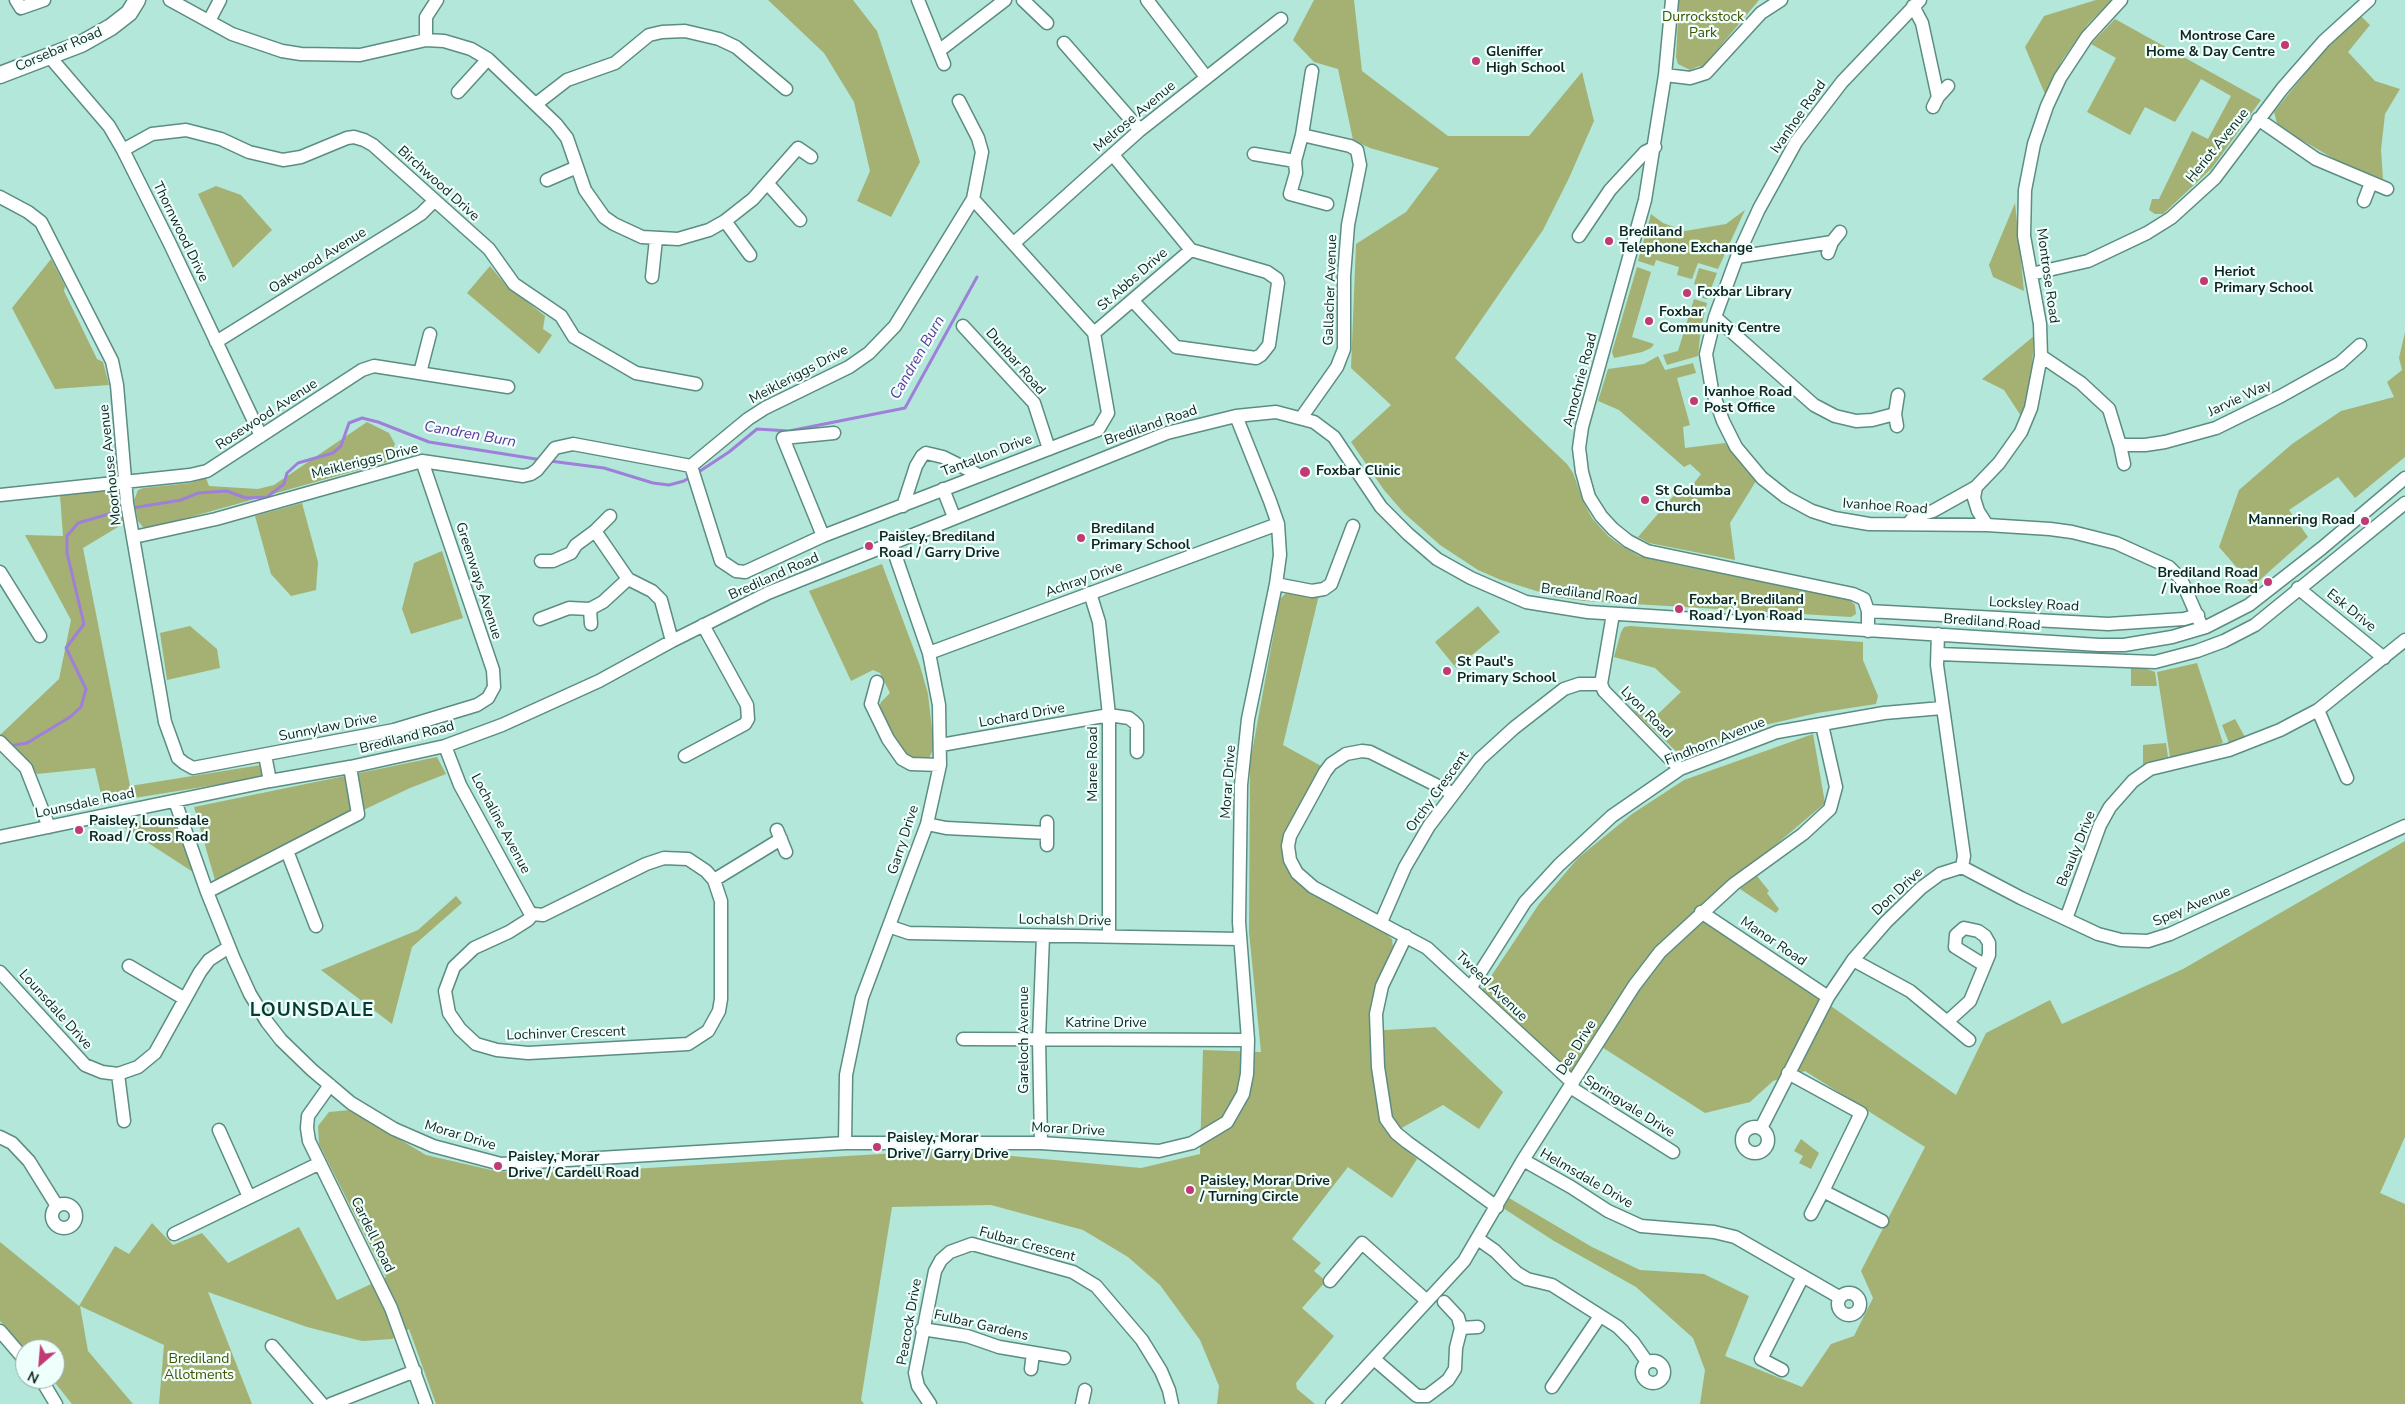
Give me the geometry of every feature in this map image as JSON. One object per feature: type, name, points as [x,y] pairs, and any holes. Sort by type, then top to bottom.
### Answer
[{"type":"main road","name":"Corsebar Road","points":[[0,75],[81,44],[112,27],[128,13],[137,0]]},
{"type":"street","points":[[16,0],[21,8],[44,0]]},
{"type":"street","points":[[170,0],[232,34],[262,45],[301,54],[360,55],[426,40],[456,44],[471,49],[488,59],[536,104],[566,138],[585,190],[604,217],[627,231],[656,239],[695,236],[725,221],[753,199],[798,148],[811,158]]},
{"type":"street","points":[[209,20],[220,0]]},
{"type":"street","points":[[426,40],[426,17],[437,0]]},
{"type":"street","points":[[918,0],[940,50],[944,64]]},
{"type":"street","points":[[940,50],[1005,0]]},
{"type":"street","points":[[1023,0],[1047,23]]},
{"type":"street","points":[[1147,0],[1206,77]]},
{"type":"street","name":"Amochrie Road","points":[[1672,0],[1665,75],[1655,147],[1635,242],[1582,427],[1579,448],[1582,472],[1589,497],[1601,516],[1613,529],[1628,541],[1647,551],[1853,594],[1864,599],[1868,611]]},
{"type":"street","points":[[1665,75],[1690,78],[1706,73],[1761,13],[1781,0]]},
{"type":"street","name":"Montrose Road","points":[[1909,523],[1915,516],[1933,511],[1976,487],[1999,463],[2021,432],[2031,408],[2041,356],[2040,324],[2024,236],[2025,190],[2034,144],[2047,106],[2060,78],[2087,37],[2121,0]]},
{"type":"street","name":"Heriot Avenue","points":[[2031,274],[2088,261],[2158,227],[2194,199],[2215,178],[2258,119],[2324,40],[2369,0]]},
{"type":"street","points":[[1916,3],[1922,23],[1935,102],[1948,86]]},
{"type":"street","name":"Ivanhoe Road","points":[[1916,3],[1842,82],[1796,142],[1763,202],[1737,257],[1715,317],[1706,354],[1712,390],[1723,421],[1736,447],[1762,478],[1786,497],[1812,511],[1834,518],[1869,524],[1987,525],[2072,532],[2116,542],[2147,555],[2168,567],[2181,579],[2200,621]]},
{"type":"street","name":"Melrose Avenue","points":[[1014,243],[1140,130],[1280,19]]},
{"type":"street","points":[[536,104],[567,80],[616,63],[649,36],[662,32],[685,31],[704,34],[736,47],[786,89]]},
{"type":"street","points":[[1064,43],[1140,130]]},
{"type":"street","name":"Thornwood Drive","points":[[49,56],[109,126],[123,150],[261,436]]},
{"type":"street","points":[[458,92],[488,59]]},
{"type":"street","points":[[1312,71],[1302,135],[1295,162],[1296,173],[1290,194],[1327,204]]},
{"type":"street","name":"Meikleriggs Drive","points":[[134,537],[216,519],[422,461],[517,475],[531,474],[537,470],[555,448],[573,444],[692,469],[748,419],[778,401],[849,367],[883,340],[905,313],[973,199],[982,152],[978,138],[959,101]]},
{"type":"street","points":[[2258,119],[2316,159],[2371,184],[2387,189]]},
{"type":"street","name":"Birchwood Drive","points":[[123,150],[152,134],[186,130],[221,139],[258,155],[283,160],[301,157],[354,137],[373,145],[489,249],[514,284],[561,316],[574,338],[636,373],[696,384]]},
{"type":"street","name":"Gallacher Avenue","points":[[1301,418],[1338,367],[1344,350],[1344,276],[1348,225],[1360,165],[1357,150],[1350,146],[1302,135]]},
{"type":"street","points":[[1579,236],[1610,190],[1645,152],[1655,147]]},
{"type":"street","points":[[1254,154],[1295,162]]},
{"type":"street","points":[[1113,155],[1191,250],[1267,272],[1277,279],[1278,287],[1269,345],[1261,355],[1249,359],[1176,347],[1133,301]]},
{"type":"street","points":[[547,180],[577,168]]},
{"type":"street","points":[[768,184],[800,220]]},
{"type":"street","points":[[2364,201],[2371,184]]},
{"type":"street","name":"Moorhouse Avenue","points":[[0,197],[28,212],[41,222],[112,361],[117,385],[127,503],[165,722],[178,758],[184,764]]},
{"type":"street","points":[[973,199],[1094,334]]},
{"type":"street","name":"Oakwood Avenue","points":[[216,342],[412,219],[434,201]]},
{"type":"street","points":[[725,221],[750,255]]},
{"type":"street","points":[[652,277],[656,239]]},
{"type":"street","points":[[1737,257],[1833,242]]},
{"type":"street","name":"St Abbs Drive","points":[[1094,334],[1191,250]]},
{"type":"street","points":[[1715,317],[1814,405],[1835,416],[1856,420],[1896,420],[1898,395]]},
{"type":"street","name":"Dunbar Road","points":[[964,326],[1034,403],[1049,449]]},
{"type":"street","points":[[420,373],[430,334]]},
{"type":"street","name":"Tantallon Drive","points":[[692,469],[721,562],[736,571],[745,572],[823,536],[1098,430],[1108,413],[1094,334]]},
{"type":"street","name":"Jarvie Way","points":[[2120,445],[2145,446],[2216,428],[2281,396],[2340,363],[2360,346]]},
{"type":"street","points":[[2041,356],[2081,382],[2109,409],[2124,464]]},
{"type":"street","name":"Rosewood Avenue","points":[[0,495],[207,471],[362,370],[374,366],[508,387]]},
{"type":"street","name":"Brediland Road","points":[[175,801],[446,746],[502,726],[599,681],[672,641],[768,593],[1166,433],[1236,416],[1276,412],[1314,422],[1334,437],[1381,507],[1437,559],[1471,578],[1526,602],[1565,610],[1613,614],[1868,631],[2124,645],[2172,637],[2200,621],[2249,605],[2322,548],[2405,478]]},
{"type":"street","name":"Morar Drive","points":[[232,953],[250,994],[267,1022],[281,1040],[351,1104],[394,1129],[433,1146],[501,1164],[845,1143],[1041,1143],[1159,1151],[1192,1144],[1227,1122],[1243,1094],[1247,1074],[1248,1040],[1240,939],[1241,785],[1248,719],[1276,584],[1280,555],[1278,524],[1236,416]]},
{"type":"street","points":[[823,536],[783,438],[834,433]]},
{"type":"street","points":[[903,506],[916,466],[926,453],[943,457],[979,475]]},
{"type":"street","name":"Greenways Avenue","points":[[422,461],[493,670],[494,687],[492,692],[476,705]]},
{"type":"street","points":[[1976,487],[1974,498],[1978,511],[1987,525]]},
{"type":"street","points":[[944,489],[954,517]]},
{"type":"street","points":[[1938,654],[2155,662],[2197,651],[2255,625],[2298,588],[2405,503]]},
{"type":"street","points":[[542,561],[553,561],[571,553],[576,545],[596,531],[610,516]]},
{"type":"street","name":"Achray Drive","points":[[929,654],[1278,524]]},
{"type":"street","points":[[1276,584],[1312,591],[1324,589],[1331,584],[1353,526]]},
{"type":"street","points":[[596,531],[628,579],[652,591],[661,600],[672,641]]},
{"type":"street","name":"Garry Drive","points":[[845,1143],[846,1075],[862,998],[891,927],[928,824],[940,765],[939,705],[929,654],[892,543]]},
{"type":"street","points":[[0,572],[40,636]]},
{"type":"street","points":[[540,619],[569,608],[590,609],[602,602],[628,579]]},
{"type":"street","name":"Esk Drive","points":[[2298,588],[2384,658]]},
{"type":"street","name":"Maree Road","points":[[1090,593],[1099,622],[1109,716],[1109,936]]},
{"type":"street","points":[[590,609],[591,624]]},
{"type":"street","points":[[1868,611],[1868,631]]},
{"type":"street","name":"Locksley Road","points":[[1868,611],[2108,624],[2184,619],[2200,621]]},
{"type":"street","name":"Lyon Road","points":[[1613,614],[1601,684],[1608,697],[1680,769]]},
{"type":"street","points":[[685,756],[745,724],[748,719],[747,705],[703,625]]},
{"type":"street","points":[[1938,634],[1942,708],[1953,762],[1964,856],[1962,866]]},
{"type":"street","points":[[2347,778],[2318,710],[2405,640]]},
{"type":"street","points":[[877,682],[871,704],[888,739],[902,759],[911,764],[940,765]]},
{"type":"street","name":"Orchy Crescent","points":[[1381,922],[1405,867],[1428,826],[1452,793],[1493,746],[1556,695],[1578,684],[1601,684]]},
{"type":"street","name":"Sunnylaw Drive","points":[[184,764],[193,768],[394,730],[476,705]]},
{"type":"street","name":"Findhorn Avenue","points":[[1471,987],[1525,902],[1559,865],[1612,816],[1680,769],[1777,732],[1884,713],[1942,708]]},
{"type":"street","name":"Beauly Drive","points":[[2066,919],[2100,825],[2110,807],[2122,793],[2150,769],[2229,750],[2280,730],[2318,710]]},
{"type":"street","points":[[1109,716],[1129,718],[1137,725],[1137,752]]},
{"type":"street","name":"Lochard Drive","points":[[941,745],[1109,716]]},
{"type":"street","name":"Dee Drive","points":[[1332,1404],[1464,1261],[1523,1160],[1634,986],[1660,952],[1701,912],[1734,884],[1803,834],[1830,809],[1836,787],[1822,725]]},
{"type":"street","points":[[1,743],[26,768],[49,827]]},
{"type":"street","name":"Lochaline Avenue","points":[[446,746],[460,785],[529,911],[533,914]]},
{"type":"street","name":"Tweed Avenue","points":[[1452,793],[1362,750],[1346,754],[1331,764],[1325,772],[1290,836],[1288,846],[1290,860],[1297,874],[1313,887],[1427,948],[1471,987],[1571,1085]]},
{"type":"street","points":[[265,755],[270,782]]},
{"type":"street","name":"Brediland Road","points":[[207,892],[358,814],[350,767]]},
{"type":"street","points":[[124,1121],[118,1074],[138,1067],[155,1053],[209,960],[232,953],[207,892],[175,801]]},
{"type":"street","name":"Lounsdale Road","points":[[0,837],[175,801]]},
{"type":"street","points":[[928,824],[946,828],[1047,833]]},
{"type":"street","name":"Spey Avenue","points":[[1962,866],[2098,934],[2139,942],[2158,939],[2405,826]]},
{"type":"street","points":[[714,880],[779,835],[786,852]]},
{"type":"street","points":[[287,852],[316,926]]},
{"type":"street","name":"Lochinver Crescent","points":[[664,858],[688,859],[706,871],[714,880],[720,901],[721,999],[719,1011],[708,1031],[688,1044],[528,1053],[496,1050],[476,1044],[460,1029],[449,1013],[445,991],[454,967],[474,948],[509,932],[528,920],[533,914],[543,915],[646,864],[664,858]]},
{"type":"street","name":"Don Drive","points":[[1761,1128],[1828,997],[1853,960],[1886,922],[1921,888],[1940,874],[1962,866]]},
{"type":"street","name":"Manor Road","points":[[1701,912],[1828,997]]},
{"type":"street","name":"Lochalsh Drive","points":[[891,927],[909,933],[1240,939]]},
{"type":"street","name":"Gareloch Avenue","points":[[1041,1143],[1039,1039],[1043,936]]},
{"type":"street","points":[[1406,936],[1382,986],[1376,1014],[1378,1067],[1386,1119],[1396,1133],[1407,1142],[1497,1207]]},
{"type":"street","points":[[1853,960],[1910,991],[1970,1040]]},
{"type":"street","points":[[1948,1021],[1970,1001],[1984,965]]},
{"type":"street","points":[[129,966],[185,999]]},
{"type":"street","name":"Lounsdale Drive","points":[[0,972],[85,1065],[102,1072],[118,1074]]},
{"type":"street","name":"Katrine Drive","points":[[963,1039],[1248,1040]]},
{"type":"street","points":[[1788,1073],[1861,1113],[1811,1214]]},
{"type":"street","name":"Cardell Road","points":[[330,1085],[308,1116],[309,1141],[391,1308],[426,1404]]},
{"type":"street","name":"Springvale Drive","points":[[1571,1085],[1673,1152]]},
{"type":"street","points":[[219,1130],[249,1197]]},
{"type":"street","points":[[0,1137],[12,1143],[29,1161],[57,1206]]},
{"type":"street","name":"Helmsdale Drive","points":[[1523,1160],[1626,1220],[1655,1228],[1724,1233],[1735,1237],[1802,1278],[1839,1297]]},
{"type":"street","points":[[174,1234],[320,1163]]},
{"type":"street","points":[[1823,1191],[1882,1221]]},
{"type":"street","points":[[1478,1239],[1495,1251],[1517,1273],[1527,1279],[1552,1285],[1618,1327],[1633,1342],[1647,1362]]},
{"type":"street","points":[[1330,1281],[1362,1243],[1427,1301]]},
{"type":"street","name":"Fulbar Crescent","points":[[934,1271],[941,1260],[950,1252],[972,1244],[1074,1272],[1085,1278],[1096,1286],[1142,1340],[1164,1376],[1172,1404]]},
{"type":"street","name":"Peacock Drive","points":[[930,1404],[918,1386],[915,1373],[934,1271]]},
{"type":"street","points":[[1782,1370],[1761,1359],[1802,1278]]},
{"type":"street","points":[[1374,1359],[1417,1396],[1427,1396],[1452,1375],[1456,1362],[1456,1348],[1461,1328],[1458,1317],[1444,1302]]},
{"type":"street","points":[[1552,1388],[1600,1316]]},
{"type":"street","points":[[1461,1328],[1478,1327]]},
{"type":"street","name":"Fulbar Gardens","points":[[922,1329],[968,1336],[999,1347],[1064,1358]]},
{"type":"street","points":[[0,1331],[15,1348]]},
{"type":"street","points":[[272,1346],[322,1404]]},
{"type":"street","name":"Fulbar Gardens","points":[[1031,1369],[1033,1353]]},
{"type":"street","points":[[331,1404],[415,1371]]},
{"type":"street","points":[[47,1389],[56,1404]]},
{"type":"street","points":[[1082,1404],[1085,1390]]},
{"type":"green space","points":[[768,0],[853,0],[877,31],[920,162],[891,217],[857,201],[870,171],[854,102],[824,53]]},
{"type":"green space","points":[[1314,0],[1354,0],[1362,71],[1448,136],[1529,136],[1582,72],[1594,121],[1569,178],[1543,230],[1455,358],[1567,464],[1573,473],[1584,503],[1592,518],[1608,536],[1622,546],[1639,556],[1849,599],[1855,605],[1856,614],[1851,617],[1584,601],[1556,597],[1501,580],[1478,570],[1440,545],[1404,513],[1384,490],[1351,442],[1391,405],[1351,368],[1356,244],[1406,212],[1439,168],[1370,148],[1353,140],[1338,69],[1314,62],[1293,40]]},
{"type":"green space","name":"Durrockstock Park","points":[[1679,0],[1759,0],[1702,68],[1699,66],[1690,70],[1678,64],[1676,57]]},
{"type":"green space","points":[[2096,0],[2112,0],[2088,24],[2063,59],[2045,94],[2025,47],[2044,16]]},
{"type":"green space","points":[[2359,14],[2370,25],[2348,52],[2375,81],[2400,89],[2385,114],[2381,150],[2383,179],[2343,164],[2298,138],[2277,123],[2274,112],[2330,43]]},
{"type":"green space","points":[[2115,19],[2261,100],[2212,168],[2163,214],[2155,214],[2149,210],[2152,199],[2159,199],[2192,131],[2208,139],[2231,96],[2201,79],[2175,122],[2145,107],[2130,135],[2087,112],[2116,58],[2091,44]]},
{"type":"green space","points":[[216,186],[241,195],[272,230],[233,268],[198,194]]},
{"type":"green space","points":[[2015,203],[2024,291],[1993,277],[1989,265]]},
{"type":"green space","points":[[1745,210],[1718,269],[1698,263],[1692,279],[1677,275],[1679,267],[1656,260],[1654,266],[1638,261],[1651,214],[1663,223],[1685,231],[1726,224]]},
{"type":"green space","points":[[51,259],[65,286],[64,291],[97,359],[103,362],[109,385],[55,389],[12,308]]},
{"type":"green space","points":[[490,266],[505,284],[545,316],[543,329],[552,335],[539,354],[467,293]]},
{"type":"green space","points":[[1637,267],[1651,272],[1632,337],[1654,344],[1651,348],[1642,352],[1614,358],[1612,352]]},
{"type":"green space","points":[[1699,268],[1717,273],[1707,299],[1702,298],[1705,288],[1694,284]]},
{"type":"green space","points":[[1694,299],[1707,303],[1701,328],[1698,356],[1667,365],[1663,355],[1678,351]]},
{"type":"green space","points":[[2405,332],[2405,457],[2355,498],[2338,477],[2289,510],[2308,537],[2253,586],[2219,547],[2239,490],[2292,444],[2341,411],[2394,397],[2387,382],[2402,370],[2399,358]]},
{"type":"green space","points":[[2034,336],[2031,383],[2021,416],[2004,390],[1982,379]]},
{"type":"green space","points":[[1658,356],[1665,370],[1693,363],[1696,373],[1677,378],[1690,425],[1683,427],[1685,448],[1725,443],[1756,481],[1730,523],[1735,560],[1649,543],[1638,537],[1682,486],[1688,491],[1701,474],[1690,464],[1684,467],[1619,410],[1598,401],[1608,369],[1644,364]]},
{"type":"green space","points":[[367,422],[389,433],[395,444],[387,462],[151,528],[143,527],[138,521],[134,500],[138,490],[190,483],[206,478],[209,486],[258,489],[274,485]]},
{"type":"green space","points":[[106,491],[116,495],[119,500],[123,524],[83,548],[130,786],[261,765],[265,777],[103,803],[95,768],[37,774],[0,735],[59,679],[71,620],[25,535],[63,536],[60,495]]},
{"type":"green space","points":[[302,503],[318,562],[316,590],[291,596],[271,574],[255,516]]},
{"type":"green space","points":[[442,551],[463,618],[411,634],[402,609],[414,563]]},
{"type":"green space","points":[[882,564],[920,666],[928,694],[934,748],[928,760],[910,759],[896,742],[879,708],[881,702],[890,693],[880,673],[873,670],[851,681],[809,591]]},
{"type":"green space","name":"Brediland Allotments","points":[[1286,593],[1319,595],[1283,745],[1323,767],[1286,836],[1290,871],[1295,880],[1315,895],[1383,931],[1392,939],[1393,947],[1376,985],[1371,1002],[1370,1031],[1435,1027],[1503,1092],[1479,1129],[1443,1105],[1389,1135],[1417,1159],[1392,1198],[1348,1167],[1292,1239],[1321,1263],[1314,1271],[1326,1281],[1302,1308],[1334,1336],[1296,1383],[1297,1389],[1315,1404],[1217,1404],[1219,1386],[1200,1340],[1160,1285],[1128,1257],[1083,1230],[991,1205],[892,1207],[861,1400],[864,1404],[436,1404],[409,1329],[392,1339],[362,1341],[307,1327],[208,1292],[252,1404],[159,1404],[164,1345],[80,1306],[88,1351],[133,1404],[72,1404],[60,1389],[65,1389],[65,1339],[16,1339],[0,1321],[0,1242],[79,1306],[115,1246],[129,1254],[152,1223],[173,1245],[202,1233],[228,1263],[299,1227],[337,1300],[386,1277],[319,1144],[318,1126],[329,1112],[350,1110],[426,1155],[500,1172],[582,1172],[947,1150],[1141,1168],[1200,1154],[1203,1050],[1261,1052],[1249,932],[1250,763],[1280,599]]},
{"type":"green space","points":[[1478,606],[1500,632],[1456,668],[1435,642]]},
{"type":"green space","points":[[190,626],[217,649],[220,668],[167,680],[160,633]]},
{"type":"green space","points":[[1624,627],[1863,642],[1863,660],[1878,696],[1876,704],[1817,713],[1761,726],[1690,754],[1679,754],[1633,710],[1650,714],[1659,713],[1681,692],[1655,668],[1614,657],[1621,632]]},
{"type":"green space","points":[[2197,663],[2223,743],[2196,753],[2170,757],[2157,672]]},
{"type":"green space","points":[[2131,668],[2144,668],[2155,672],[2157,686],[2131,686]]},
{"type":"green space","points":[[2235,719],[2245,737],[2229,743],[2222,725]]},
{"type":"green space","points":[[1813,734],[1825,803],[1693,915],[1831,1006],[1956,1095],[1986,1033],[2050,1000],[2062,1024],[2183,969],[2405,841],[2405,1137],[2380,1193],[2405,1204],[2405,1404],[1700,1404],[1705,1370],[1693,1338],[1636,1287],[1554,1241],[1503,1208],[1509,1198],[1592,1247],[1640,1270],[1704,1274],[1749,1296],[1725,1356],[1802,1387],[1831,1344],[1854,1336],[1873,1298],[1861,1271],[1925,1147],[1805,1071],[1773,1081],[1750,1102],[1705,1113],[1594,1042],[1570,1077],[1482,990],[1539,904],[1578,858],[1632,814],[1684,780]]},
{"type":"green space","points":[[2166,743],[2168,757],[2143,765],[2143,745]]},
{"type":"green space","points":[[437,757],[446,774],[410,788],[215,880],[194,807]]},
{"type":"green space","points":[[165,817],[176,826],[193,872],[119,824]]},
{"type":"green space","points":[[1757,876],[1769,891],[1767,893],[1779,909],[1776,913],[1740,889]]},
{"type":"green space","points":[[456,896],[462,903],[412,947],[392,1024],[321,970],[418,930]]},
{"type":"green space","points":[[1801,1139],[1819,1153],[1811,1169],[1799,1163],[1803,1156],[1794,1151]]},
{"type":"waterway","name":"Candren Burn","points":[[697,473],[729,452],[757,429],[789,431],[905,408],[977,277]]},
{"type":"waterway","name":"Candren Burn","points":[[132,508],[181,500],[198,493],[227,491],[246,498],[267,497],[284,484],[287,473],[298,463],[333,453],[341,446],[349,423],[362,418],[378,422],[429,442],[542,460]]},
{"type":"waterway","name":"Candren Burn","points":[[550,461],[604,468],[653,483],[669,485],[684,481],[692,476]]},
{"type":"waterway","name":"Candren Burn","points":[[9,746],[27,743],[70,717],[81,707],[86,689],[66,648],[84,624],[67,553],[67,536],[78,523],[126,509]]},
{"type":"place","name":"Montrose Care Home & Day Centre","points":[[2285,45]]},
{"type":"place","name":"Gleniffer High School","points":[[1476,61]]},
{"type":"place","name":"Brediland Telephone Exchange","points":[[1609,241]]},
{"type":"place","name":"Heriot Primary School","points":[[2204,281]]},
{"type":"place","name":"Foxbar Library","points":[[1687,293]]},
{"type":"place","name":"Foxbar Community Centre","points":[[1649,321]]},
{"type":"place","name":"Ivanhoe Road Post Office","points":[[1694,401]]},
{"type":"place","name":"Foxbar Clinic","points":[[1305,472]]},
{"type":"place","name":"St Columba Church","points":[[1645,500]]},
{"type":"place","name":"Mannering Road","points":[[2365,521]]},
{"type":"place","name":"Brediland Primary School","points":[[1081,538]]},
{"type":"place","name":"Paisley, Brediland Road / Garry Drive","points":[[869,546]]},
{"type":"place","name":"Brediland Road / Ivanhoe Road","points":[[2268,582]]},
{"type":"place","name":"Foxbar, Brediland Road / Lyon Road","points":[[1679,609]]},
{"type":"place","name":"St Paul's Primary School","points":[[1447,671]]},
{"type":"place","name":"Paisley, Lounsdale Road / Cross Road","points":[[79,830]]},
{"type":"place","name":"Paisley, Morar Drive / Garry Drive","points":[[877,1147]]},
{"type":"place","name":"Paisley, Morar Drive / Cardell Road","points":[[498,1166]]},
{"type":"place","name":"Paisley, Morar Drive / Turning Circle","points":[[1190,1190]]},
{"type":"district","name":"LOUNSDALE","points":[[312,1011]]}]
